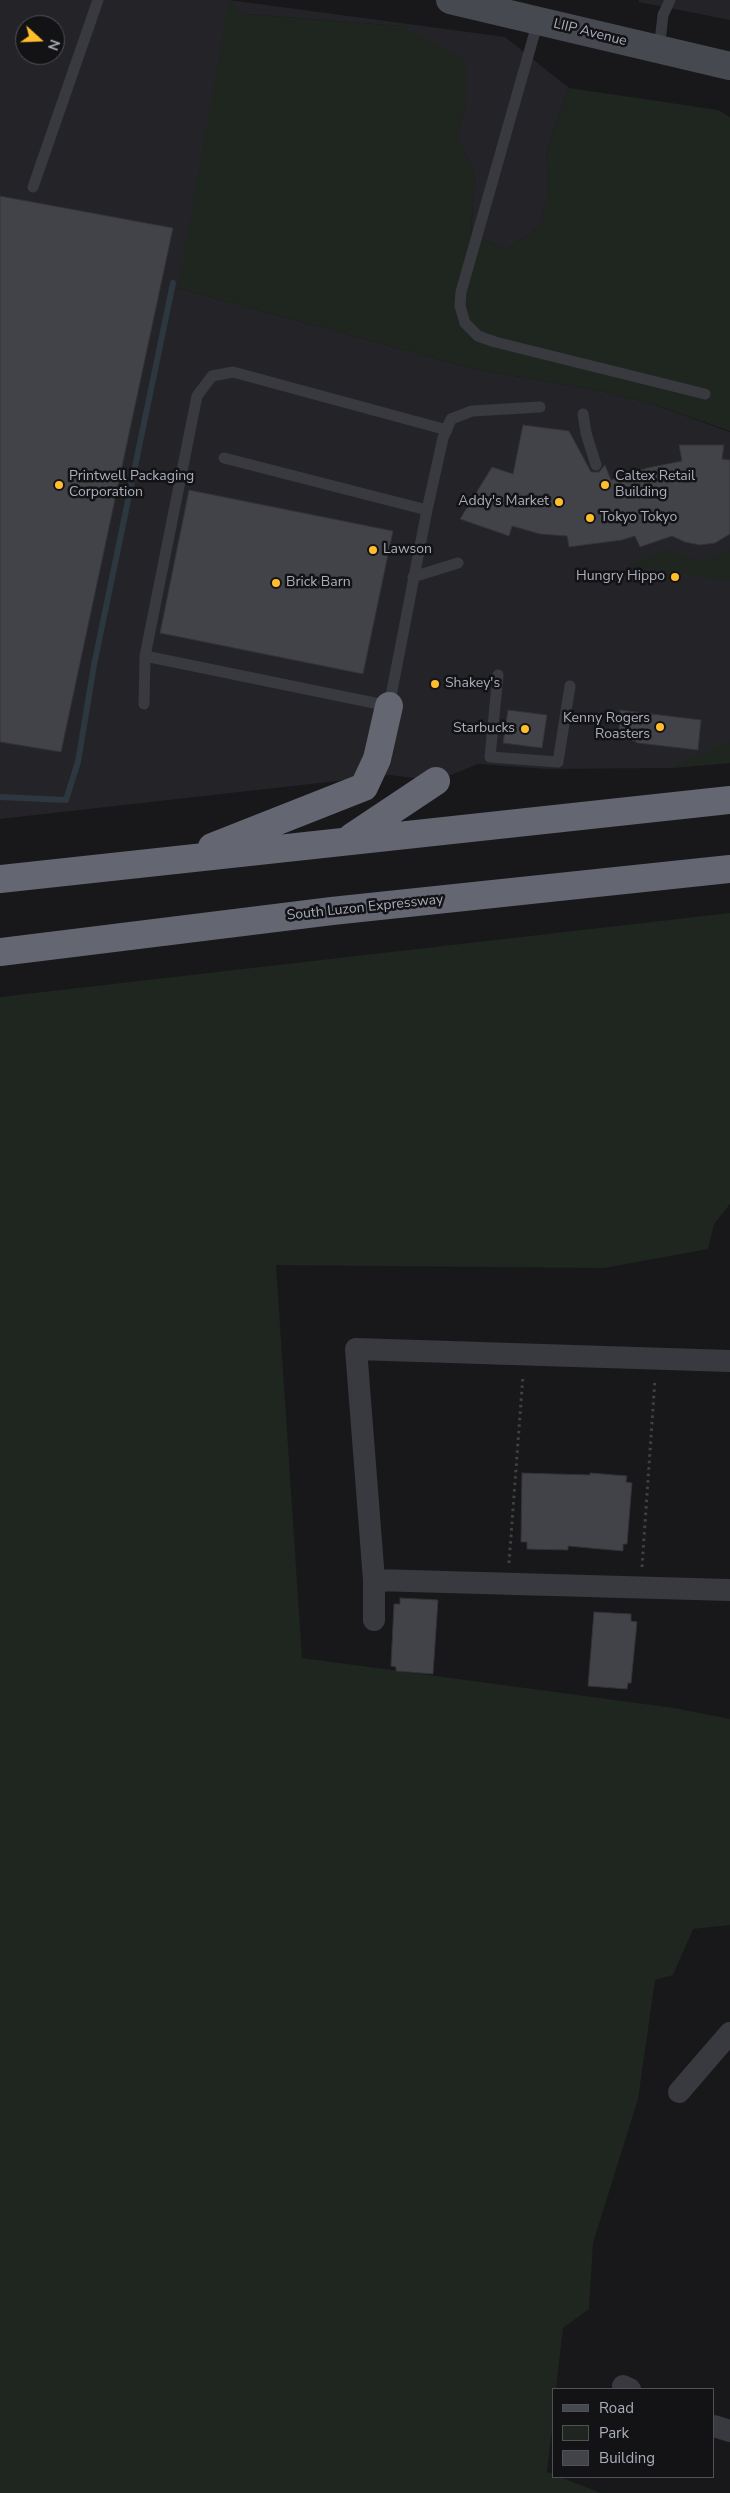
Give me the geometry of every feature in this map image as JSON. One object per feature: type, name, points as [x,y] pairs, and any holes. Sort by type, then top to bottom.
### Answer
[{"type":"highway","points":[[177,861],[364,787],[377,759],[389,706]]},
{"type":"highway","points":[[347,841],[436,781]]},
{"type":"highway","points":[[0,879],[730,800]]},
{"type":"highway","name":"South Luzon Expressway","points":[[0,952],[332,911],[730,869]]},
{"type":"street","name":"LIIP Avenue","points":[[450,0],[730,66]]},
{"type":"street","points":[[374,1620],[374,1580],[356,1349],[730,1361]]},
{"type":"street","points":[[374,1580],[730,1590]]},
{"type":"street","points":[[679,2092],[730,2034]]},
{"type":"street","points":[[715,2426],[730,2431]]},
{"type":"lane","points":[[33,187],[98,0]]},
{"type":"lane","points":[[659,50],[663,15],[670,0]]},
{"type":"lane","points":[[538,21],[461,292],[460,306],[465,323],[478,336],[495,342],[705,394]]},
{"type":"lane","points":[[144,704],[145,656],[197,396],[212,376],[233,372],[447,430]]},
{"type":"lane","points":[[145,656],[389,706],[427,510],[451,419],[472,411],[540,407]]},
{"type":"lane","points":[[583,414],[586,433],[596,465]]},
{"type":"lane","points":[[224,458],[427,510]]},
{"type":"lane","points":[[413,577],[458,563]]},
{"type":"lane","points":[[498,675],[490,757],[558,762],[570,686]]},
{"type":"path","points":[[508,1583],[524,1354]]},
{"type":"path","points":[[641,1587],[656,1358]]},
{"type":"shaded area","points":[[0,0],[229,0],[505,37],[569,88],[546,152],[549,191],[540,226],[506,250],[471,233],[475,174],[457,135],[466,106],[402,26],[244,14],[178,288],[475,369],[601,391],[653,404],[730,432],[730,763],[671,768],[546,769],[478,764],[436,781],[390,775],[0,819]]},
{"type":"shaded area","points":[[639,0],[730,0],[730,20],[639,2]]},
{"type":"green space","points":[[229,0],[244,14],[402,26],[466,60],[466,106],[457,135],[475,174],[471,233],[506,250],[540,226],[549,191],[546,152],[569,88],[718,110],[730,117],[730,431],[653,404],[601,391],[475,369],[178,288]]},
{"type":"green space","points":[[668,550],[693,559],[711,559],[730,550],[730,581],[628,565]]},
{"type":"green space","points":[[730,741],[730,763],[671,768],[719,746]]},
{"type":"green space","points":[[730,913],[730,1204],[714,1224],[708,1249],[604,1268],[276,1265],[302,1658],[674,1708],[730,1719],[730,1925],[693,1929],[673,1975],[655,1980],[638,2099],[593,2243],[589,2309],[563,2328],[556,2388],[552,2388],[552,2430],[547,2472],[552,2473],[552,2478],[563,2478],[601,2493],[0,2493],[0,997]]},
{"type":"building","name":"Printwell Packaging Corporation","points":[[0,196],[173,228],[61,752],[0,742]]},
{"type":"building","name":"Caltex Retail Building","points":[[523,425],[569,431],[591,472],[599,472],[605,465],[611,480],[647,468],[682,461],[679,445],[724,445],[722,459],[730,460],[730,534],[715,543],[700,545],[685,542],[672,536],[640,547],[635,536],[622,540],[569,547],[567,536],[540,534],[512,526],[509,536],[460,519],[492,467],[513,474]]},
{"type":"building","name":"Brick Barn","points":[[189,490],[393,531],[363,674],[160,633]]},
{"type":"building","name":"Starbucks","points":[[508,710],[547,715],[542,748],[503,743]]},
{"type":"building","name":"Kenny Rogers Roasters","points":[[620,710],[701,720],[698,750],[638,743],[619,734]]},
{"type":"building","points":[[522,1473],[590,1475],[590,1473],[627,1476],[626,1482],[632,1483],[627,1544],[623,1544],[623,1551],[568,1546],[568,1550],[527,1549],[527,1542],[521,1542]]},
{"type":"building","points":[[400,1598],[438,1600],[433,1674],[396,1671],[396,1667],[391,1666],[394,1604],[400,1604]]},
{"type":"building","points":[[594,1612],[631,1614],[631,1621],[637,1622],[631,1683],[628,1683],[627,1689],[588,1686]]},
{"type":"waterway","points":[[0,797],[66,800],[78,762],[94,665],[173,283]]},
{"type":"place","name":"Printwell Packaging Corporation","points":[[59,485]]},
{"type":"place","name":"Caltex Retail Building","points":[[605,485]]},
{"type":"place","name":"Addy's Market","points":[[559,502]]},
{"type":"place","name":"Tokyo Tokyo","points":[[590,518]]},
{"type":"place","name":"Lawson","points":[[373,550]]},
{"type":"place","name":"Hungry Hippo","points":[[675,577]]},
{"type":"place","name":"Brick Barn","points":[[276,583]]},
{"type":"place","name":"Shakey's","points":[[435,684]]},
{"type":"place","name":"Kenny Rogers Roasters","points":[[660,727]]},
{"type":"place","name":"Starbucks","points":[[525,729]]}]
